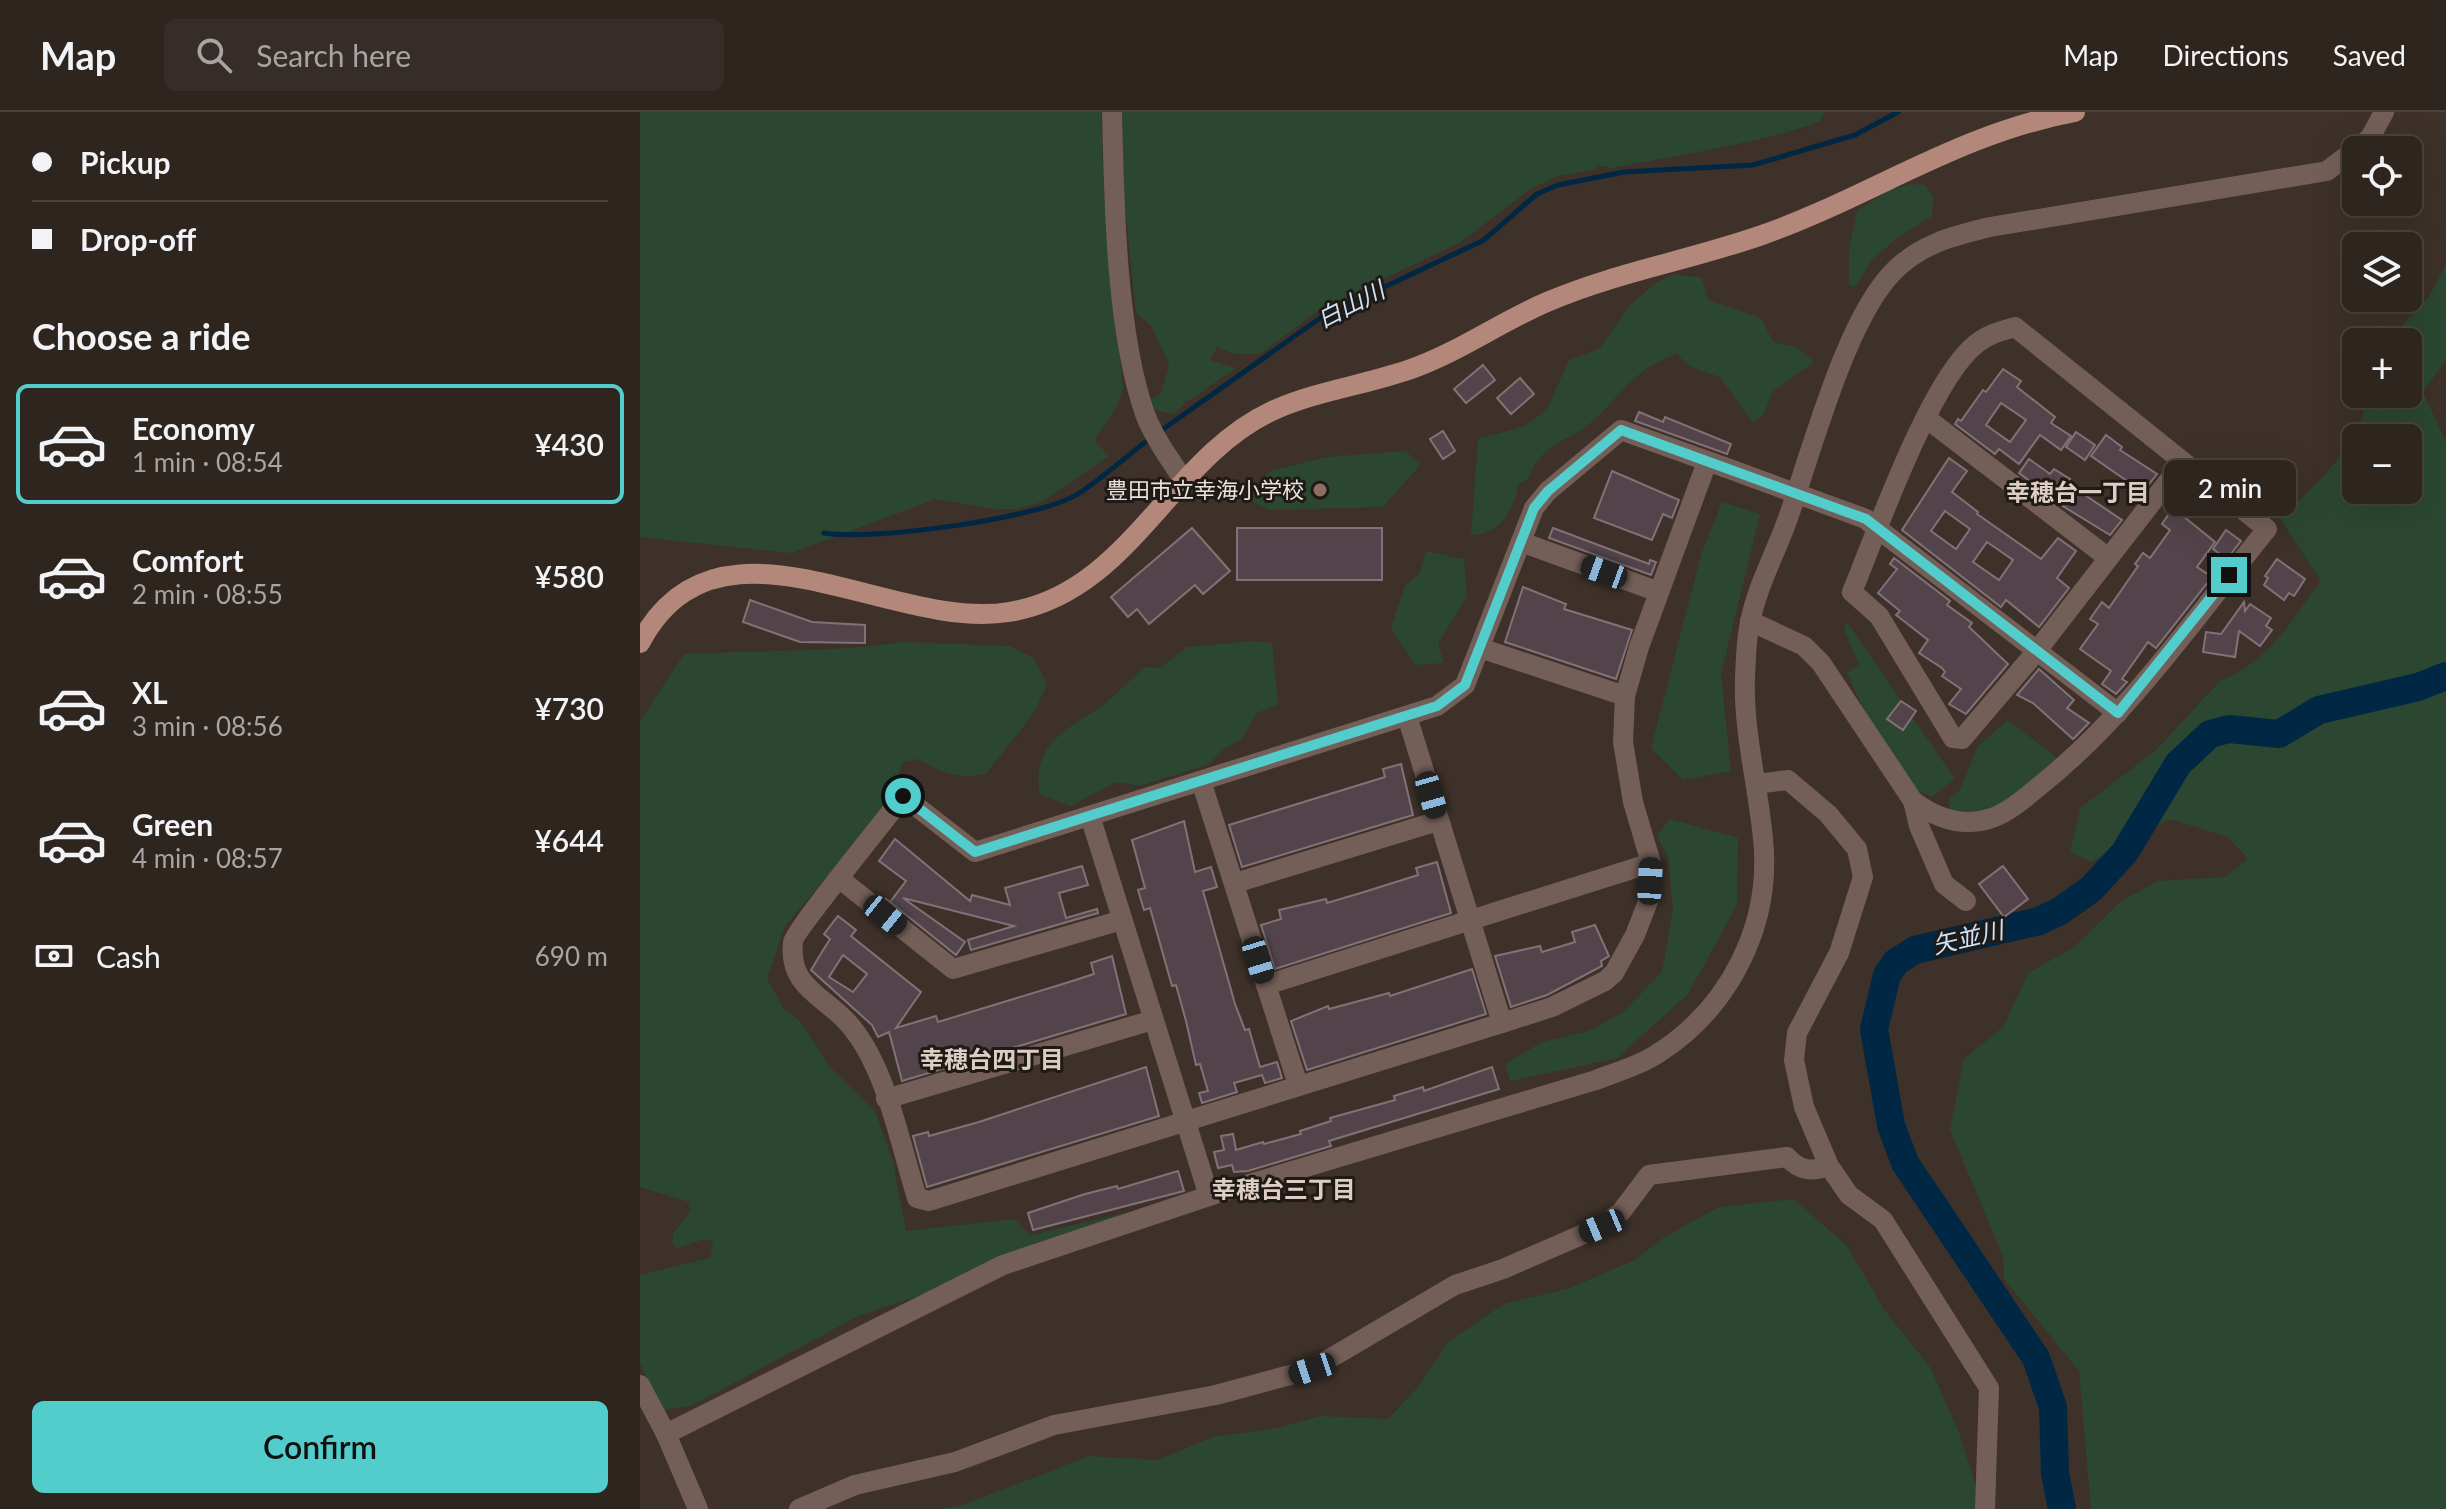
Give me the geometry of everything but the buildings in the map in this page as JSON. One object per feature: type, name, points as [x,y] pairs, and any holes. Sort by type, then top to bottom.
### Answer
[{"type":"main road","points":[[640,643],[648,627],[677,596],[700,581],[732,574],[777,575],[960,613],[1004,613],[1030,608],[1067,594],[1089,580],[1233,436],[1273,411],[1382,379],[1454,353],[1545,302],[1621,274],[1765,234],[1970,140],[2075,112]]},
{"type":"street","points":[[1112,112],[1114,194],[1127,328],[1146,416],[1185,482]]},
{"type":"street","points":[[666,1434],[1003,1265],[1209,1196],[1596,1080],[1654,1056],[1687,1033],[1723,994],[1749,943],[1764,893],[1764,842],[1745,719],[1750,621],[1862,317],[1895,270],[1940,239],[1990,227],[2327,171],[2370,138],[2384,112]]},
{"type":"street","points":[[1750,621],[1804,646],[1821,663],[1913,801],[1934,817],[1967,823],[1992,818],[2013,807],[2073,759],[2118,713],[2267,529],[2015,327],[1989,335],[1974,345],[1958,363],[1926,418],[1872,524],[1852,592],[1879,616],[1948,735],[1962,739],[2036,652],[2183,462]]},
{"type":"street","points":[[1926,418],[2107,557]]},
{"type":"street","points":[[1716,465],[1659,592],[1625,696],[1623,742],[1633,802],[1651,863],[1649,899],[1614,973],[1589,992],[1502,1023],[923,1201],[917,1198],[871,1056],[847,1022],[808,991],[793,969],[793,939],[903,796],[975,852],[1437,706],[1465,685],[1534,508],[1548,491],[1621,430],[1716,465],[1872,524],[2118,713]]},
{"type":"street","points":[[1521,542],[1659,592]]},
{"type":"street","points":[[1480,648],[1625,696]]},
{"type":"street","points":[[1407,716],[1502,1023]]},
{"type":"street","points":[[1756,784],[1788,780],[1828,814],[1857,849],[1863,877],[1839,953],[1797,1033],[1794,1060],[1804,1107],[1829,1166],[1849,1195],[1883,1220],[1989,1388],[1985,1509]]},
{"type":"street","points":[[1201,781],[1298,1085]]},
{"type":"street","points":[[1913,801],[1919,826],[1944,884],[1966,901]]},
{"type":"street","points":[[1090,816],[1209,1196]]},
{"type":"street","points":[[1235,883],[1438,821]]},
{"type":"street","points":[[1266,985],[1472,923],[1651,863]]},
{"type":"street","points":[[840,879],[953,969],[1122,920]]},
{"type":"street","points":[[886,1099],[1153,1020]]},
{"type":"street","points":[[799,1509],[855,1485],[955,1462],[1021,1434],[1054,1425],[1229,1393],[1312,1369],[1455,1285],[1503,1269],[1602,1226],[1621,1212],[1649,1175],[1703,1171],[1787,1157],[1796,1167],[1814,1171],[1829,1166]]},
{"type":"street","points":[[640,1385],[666,1434],[698,1509]]},
{"type":"green space","points":[[640,112],[1101,112],[1104,193],[1123,389],[1116,408],[1094,440],[1109,456],[1042,502],[1018,509],[996,509],[936,499],[791,553],[640,537]]},
{"type":"green space","points":[[1122,112],[1824,112],[1820,122],[1768,137],[1611,168],[1597,165],[1596,169],[1558,176],[1532,188],[1461,242],[1319,310],[1260,354],[1235,354],[1217,347],[1210,360],[1236,368],[1190,400],[1183,401],[1185,404],[1173,414],[1153,409],[1151,399],[1161,394],[1169,364],[1151,326],[1136,312],[1124,197]]},
{"type":"green space","points":[[1910,184],[1925,185],[1933,197],[1932,216],[1897,238],[1872,260],[1855,287],[1849,285],[1849,252],[1857,211],[1889,190]]},
{"type":"green space","points":[[2446,264],[2446,360],[2423,392],[2446,442],[2446,1509],[2091,1509],[2079,1371],[2004,1279],[2003,1256],[1950,1130],[1964,1059],[2004,1026],[2028,973],[2073,948],[2119,903],[2157,881],[2225,877],[2248,859],[2228,837],[2170,819],[2091,862],[2070,852],[2080,808],[2155,751],[2221,680],[2237,673],[2265,651],[2321,581],[2280,519],[2321,479],[2342,453],[2342,504],[2422,504],[2422,424],[2359,424],[2364,408],[2422,408],[2422,328],[2400,328],[2415,312],[2422,312],[2422,304]]},
{"type":"green space","points":[[1675,274],[1702,278],[1708,300],[1761,318],[1773,342],[1796,347],[1814,362],[1773,391],[1763,416],[1753,423],[1720,377],[1691,367],[1676,354],[1661,360],[1639,374],[1595,419],[1541,457],[1528,479],[1519,483],[1510,511],[1498,525],[1490,531],[1471,535],[1478,439],[1525,426],[1547,409],[1569,360],[1599,349],[1630,305],[1657,282]]},
{"type":"green space","points":[[1405,451],[1421,464],[1383,507],[1270,510],[1246,498],[1270,471],[1327,457]]},
{"type":"green space","points":[[1722,502],[1760,514],[1721,674],[1731,771],[1683,780],[1651,748],[1701,555]]},
{"type":"green space","points":[[1426,551],[1464,559],[1467,596],[1438,644],[1444,663],[1415,665],[1391,628],[1405,586],[1420,573]]},
{"type":"green space","points":[[1847,622],[1955,779],[1932,797],[1914,789],[1865,712],[1847,673],[1859,665],[1844,629]]},
{"type":"green space","points":[[1255,641],[1272,643],[1278,705],[1257,713],[1242,738],[1224,749],[1209,764],[1140,786],[1116,782],[1071,806],[1039,794],[1041,762],[1054,740],[1108,701],[1145,667],[1160,668],[1187,647]]},
{"type":"green space","points":[[902,642],[1010,646],[1033,658],[1047,683],[1028,720],[986,774],[967,776],[943,772],[919,759],[903,762],[898,777],[902,788],[785,926],[767,979],[784,1009],[801,1022],[828,1065],[875,1111],[893,1162],[906,1231],[1014,1219],[1031,1235],[1155,1206],[1164,1215],[858,1316],[691,1406],[660,1410],[640,1363],[640,1275],[710,1258],[713,1241],[702,1240],[677,1248],[672,1242],[674,1232],[690,1212],[689,1202],[640,1187],[640,721],[684,654],[821,650]]},
{"type":"green space","points":[[2008,720],[2055,756],[2063,769],[2014,815],[1949,812],[1950,798],[1960,790],[1978,746]]},
{"type":"green space","points":[[1670,819],[1738,838],[1737,905],[1688,994],[1617,1058],[1510,1081],[1505,1064],[1542,1042],[1589,1031],[1622,1013],[1662,972],[1673,909],[1668,858],[1657,835]]},
{"type":"green space","points":[[1794,1199],[1847,1246],[1885,1311],[1930,1367],[1958,1430],[1984,1509],[940,1509],[963,1505],[1089,1456],[1158,1460],[1213,1437],[1277,1428],[1321,1416],[1388,1419],[1417,1388],[1448,1342],[1504,1304],[1570,1288],[1635,1260],[1663,1238],[1719,1207]]},
{"type":"waterway","name":"白山川","points":[[1159,432],[1323,316],[1484,240],[1537,194],[1558,185],[1624,172],[1753,165],[1855,135],[1898,112]]},
{"type":"waterway","name":"白山川","points":[[824,533],[847,535],[914,531],[1028,512],[1078,494],[1151,438]]},
{"type":"waterway","name":"矢並川","points":[[2062,1509],[2055,1473],[2053,1407],[2036,1358],[1905,1163],[1891,1125],[1874,1029],[1887,975],[1896,962],[1915,950],[2039,921],[2060,911],[2091,889],[2125,852],[2178,764],[2210,734],[2229,729],[2279,734],[2319,710],[2418,687],[2446,676]]},
{"type":"place","name":"豊田市立幸海小学校","points":[[1320,490]]},
{"type":"district","name":"幸穂台一丁目","points":[[2078,493]]},
{"type":"district","name":"幸穂台四丁目","points":[[992,1060]]},
{"type":"district","name":"幸穂台三丁目","points":[[1284,1190]]},
{"type":"route","points":[[903,796],[975,852],[1437,706],[1465,685],[1534,508],[1548,491],[1621,430],[1866,519],[2118,713],[2229,575]]}]
